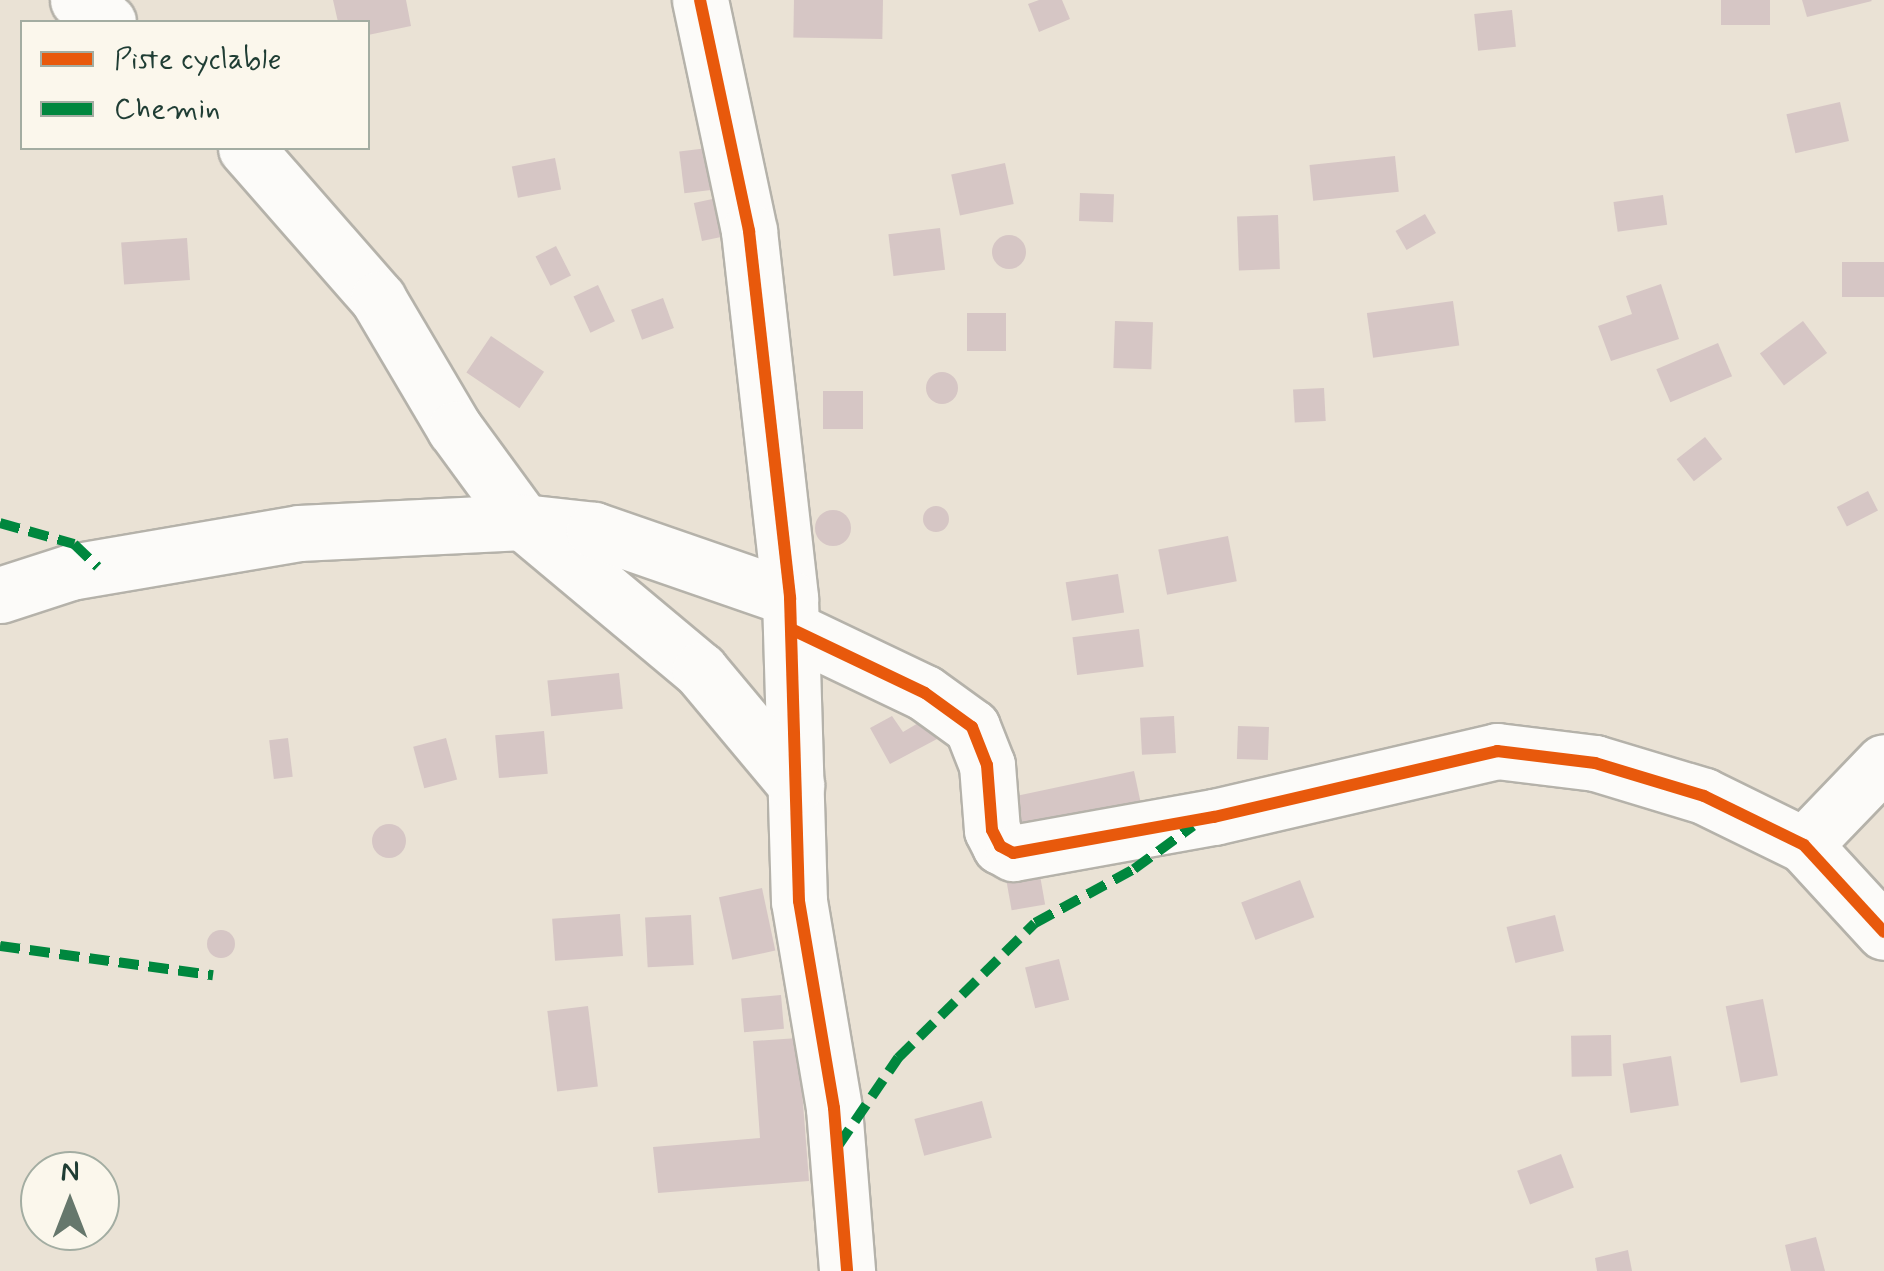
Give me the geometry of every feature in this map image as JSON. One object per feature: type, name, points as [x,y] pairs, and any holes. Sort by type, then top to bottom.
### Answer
[{"type":"street","points":[[78,0],[105,20]]},
{"type":"street","points":[[700,0],[749,231],[790,614],[799,901],[834,1108],[847,1271]]},
{"type":"street","points":[[248,150],[378,299],[455,429],[523,522],[700,670],[796,785]]},
{"type":"street","points":[[0,596],[71,572],[298,533],[523,522],[594,530],[699,562],[926,693],[972,727],[987,765],[992,830],[1000,846],[1013,853],[1214,817],[1496,752],[1594,763],[1704,796],[1804,845],[1884,932]]},
{"type":"street","points":[[1804,845],[1884,762]]},
{"type":"building","points":[[333,0],[406,0],[411,26],[370,35],[370,20],[338,20]]},
{"type":"building","points":[[794,0],[883,0],[882,39],[793,37]]},
{"type":"building","points":[[1062,0],[1070,19],[1039,32],[1028,4]]},
{"type":"building","points":[[1721,0],[1770,0],[1770,25],[1721,25]]},
{"type":"building","points":[[1802,0],[1871,0],[1872,1],[1807,17]]},
{"type":"building","points":[[1512,10],[1516,47],[1478,51],[1474,14]]},
{"type":"building","points":[[1840,102],[1849,141],[1795,153],[1786,114]]},
{"type":"building","points":[[716,147],[721,189],[684,193],[679,152]]},
{"type":"building","points":[[1395,156],[1399,192],[1313,201],[1309,165]]},
{"type":"building","points":[[555,158],[561,189],[518,198],[512,166]]},
{"type":"building","points":[[1005,163],[1014,204],[960,216],[951,174]]},
{"type":"building","points":[[1080,193],[1114,194],[1113,222],[1079,221]]},
{"type":"building","points":[[731,195],[739,233],[702,241],[694,203]]},
{"type":"building","points":[[1663,195],[1667,225],[1618,232],[1613,202]]},
{"type":"building","points":[[1425,214],[1436,233],[1407,250],[1396,231]]},
{"type":"building","points":[[1278,215],[1280,269],[1239,270],[1237,216]]},
{"type":"building","points":[[940,228],[945,270],[894,276],[888,234]]},
{"type":"building","points":[[1009,235],[1021,240],[1026,252],[1021,264],[1009,269],[997,264],[992,252],[997,240]]},
{"type":"building","points":[[187,238],[190,280],[124,285],[121,243]]},
{"type":"building","points":[[556,246],[571,275],[550,286],[536,256]]},
{"type":"building","points":[[1842,262],[1884,262],[1884,297],[1842,297]]},
{"type":"building","points":[[1661,284],[1679,339],[1611,361],[1598,326],[1632,314],[1626,296]]},
{"type":"building","points":[[598,285],[615,321],[590,333],[574,296]]},
{"type":"building","points":[[663,298],[674,328],[642,340],[631,310]]},
{"type":"building","points":[[1453,301],[1459,346],[1373,358],[1367,313]]},
{"type":"building","points":[[967,313],[1006,313],[1006,351],[967,351]]},
{"type":"building","points":[[1115,321],[1153,322],[1151,369],[1113,368]]},
{"type":"building","points":[[1803,321],[1827,353],[1784,385],[1760,353]]},
{"type":"building","points":[[491,336],[544,372],[519,408],[466,372]]},
{"type":"building","points":[[1718,343],[1732,376],[1670,402],[1656,369]]},
{"type":"building","points":[[942,372],[953,377],[958,388],[953,399],[942,404],[931,399],[926,388],[931,377]]},
{"type":"building","points":[[1324,388],[1326,421],[1295,423],[1293,390]]},
{"type":"building","points":[[823,391],[863,391],[863,429],[823,429]]},
{"type":"building","points":[[1705,437],[1722,459],[1694,481],[1677,459]]},
{"type":"building","points":[[1868,491],[1878,511],[1847,526],[1837,507]]},
{"type":"building","points":[[936,506],[946,509],[946,529],[936,532],[926,529],[923,519],[926,509]]},
{"type":"building","points":[[833,510],[846,515],[851,528],[846,541],[833,546],[820,541],[815,528],[820,515]]},
{"type":"building","points":[[1228,536],[1237,581],[1167,595],[1158,550]]},
{"type":"building","points":[[1118,574],[1124,613],[1072,621],[1066,582]]},
{"type":"building","points":[[1139,629],[1144,667],[1077,675],[1072,637]]},
{"type":"building","points":[[619,673],[623,709],[551,716],[547,681]]},
{"type":"building","points":[[892,716],[903,732],[925,719],[937,739],[890,764],[870,728]]},
{"type":"building","points":[[1174,716],[1176,753],[1142,755],[1140,718]]},
{"type":"building","points":[[1238,726],[1269,727],[1268,760],[1237,759]]},
{"type":"building","points":[[544,731],[548,774],[499,778],[495,735]]},
{"type":"building","points":[[288,738],[293,777],[274,779],[269,740]]},
{"type":"building","points":[[446,738],[457,780],[424,788],[413,747]]},
{"type":"building","points":[[1134,771],[1142,809],[1015,836],[1007,798]]},
{"type":"building","points":[[389,824],[401,829],[406,841],[401,853],[389,858],[377,853],[372,841],[377,829]]},
{"type":"building","points":[[1038,864],[1045,904],[1012,910],[1005,870]]},
{"type":"building","points":[[1300,880],[1314,917],[1256,940],[1241,903]]},
{"type":"building","points":[[762,888],[775,951],[732,960],[719,897]]},
{"type":"building","points":[[620,914],[623,956],[555,961],[552,919]]},
{"type":"building","points":[[691,915],[694,965],[648,967],[645,917]]},
{"type":"building","points":[[1555,915],[1564,951],[1515,963],[1506,927]]},
{"type":"building","points":[[221,930],[231,934],[235,944],[231,954],[221,958],[211,954],[207,944],[211,934]]},
{"type":"building","points":[[1059,959],[1069,1000],[1035,1008],[1025,967]]},
{"type":"building","points":[[781,995],[784,1029],[744,1032],[741,998]]},
{"type":"building","points":[[1763,999],[1778,1076],[1741,1083],[1726,1006]]},
{"type":"building","points":[[588,1006],[598,1086],[557,1091],[547,1011]]},
{"type":"building","points":[[1611,1035],[1612,1076],[1572,1077],[1571,1036]]},
{"type":"building","points":[[798,1038],[809,1181],[658,1193],[653,1147],[760,1138],[753,1041]]},
{"type":"building","points":[[1671,1056],[1679,1105],[1630,1113],[1623,1064]]},
{"type":"building","points":[[982,1101],[992,1138],[924,1156],[914,1119]]},
{"type":"building","points":[[1561,1154],[1574,1188],[1530,1204],[1517,1171]]},
{"type":"building","points":[[1816,1237],[1825,1271],[1791,1271],[1785,1245]]},
{"type":"building","points":[[1628,1250],[1632,1271],[1597,1271],[1595,1258]]},
{"type":"marked path","points":[[0,523],[74,544],[98,567]]},
{"type":"marked path","points":[[838,1146],[898,1058],[1035,923],[1134,869],[1193,826]]},
{"type":"marked path","points":[[0,946],[213,975]]},
{"type":"cycle path","points":[[700,0],[749,231],[790,598],[799,901],[834,1108],[847,1271]]},
{"type":"cycle path","points":[[791,629],[925,693],[972,727],[987,765],[992,830],[1000,846],[1013,853],[1214,817],[1497,751],[1595,763],[1704,796],[1804,845],[1884,932]]}]
